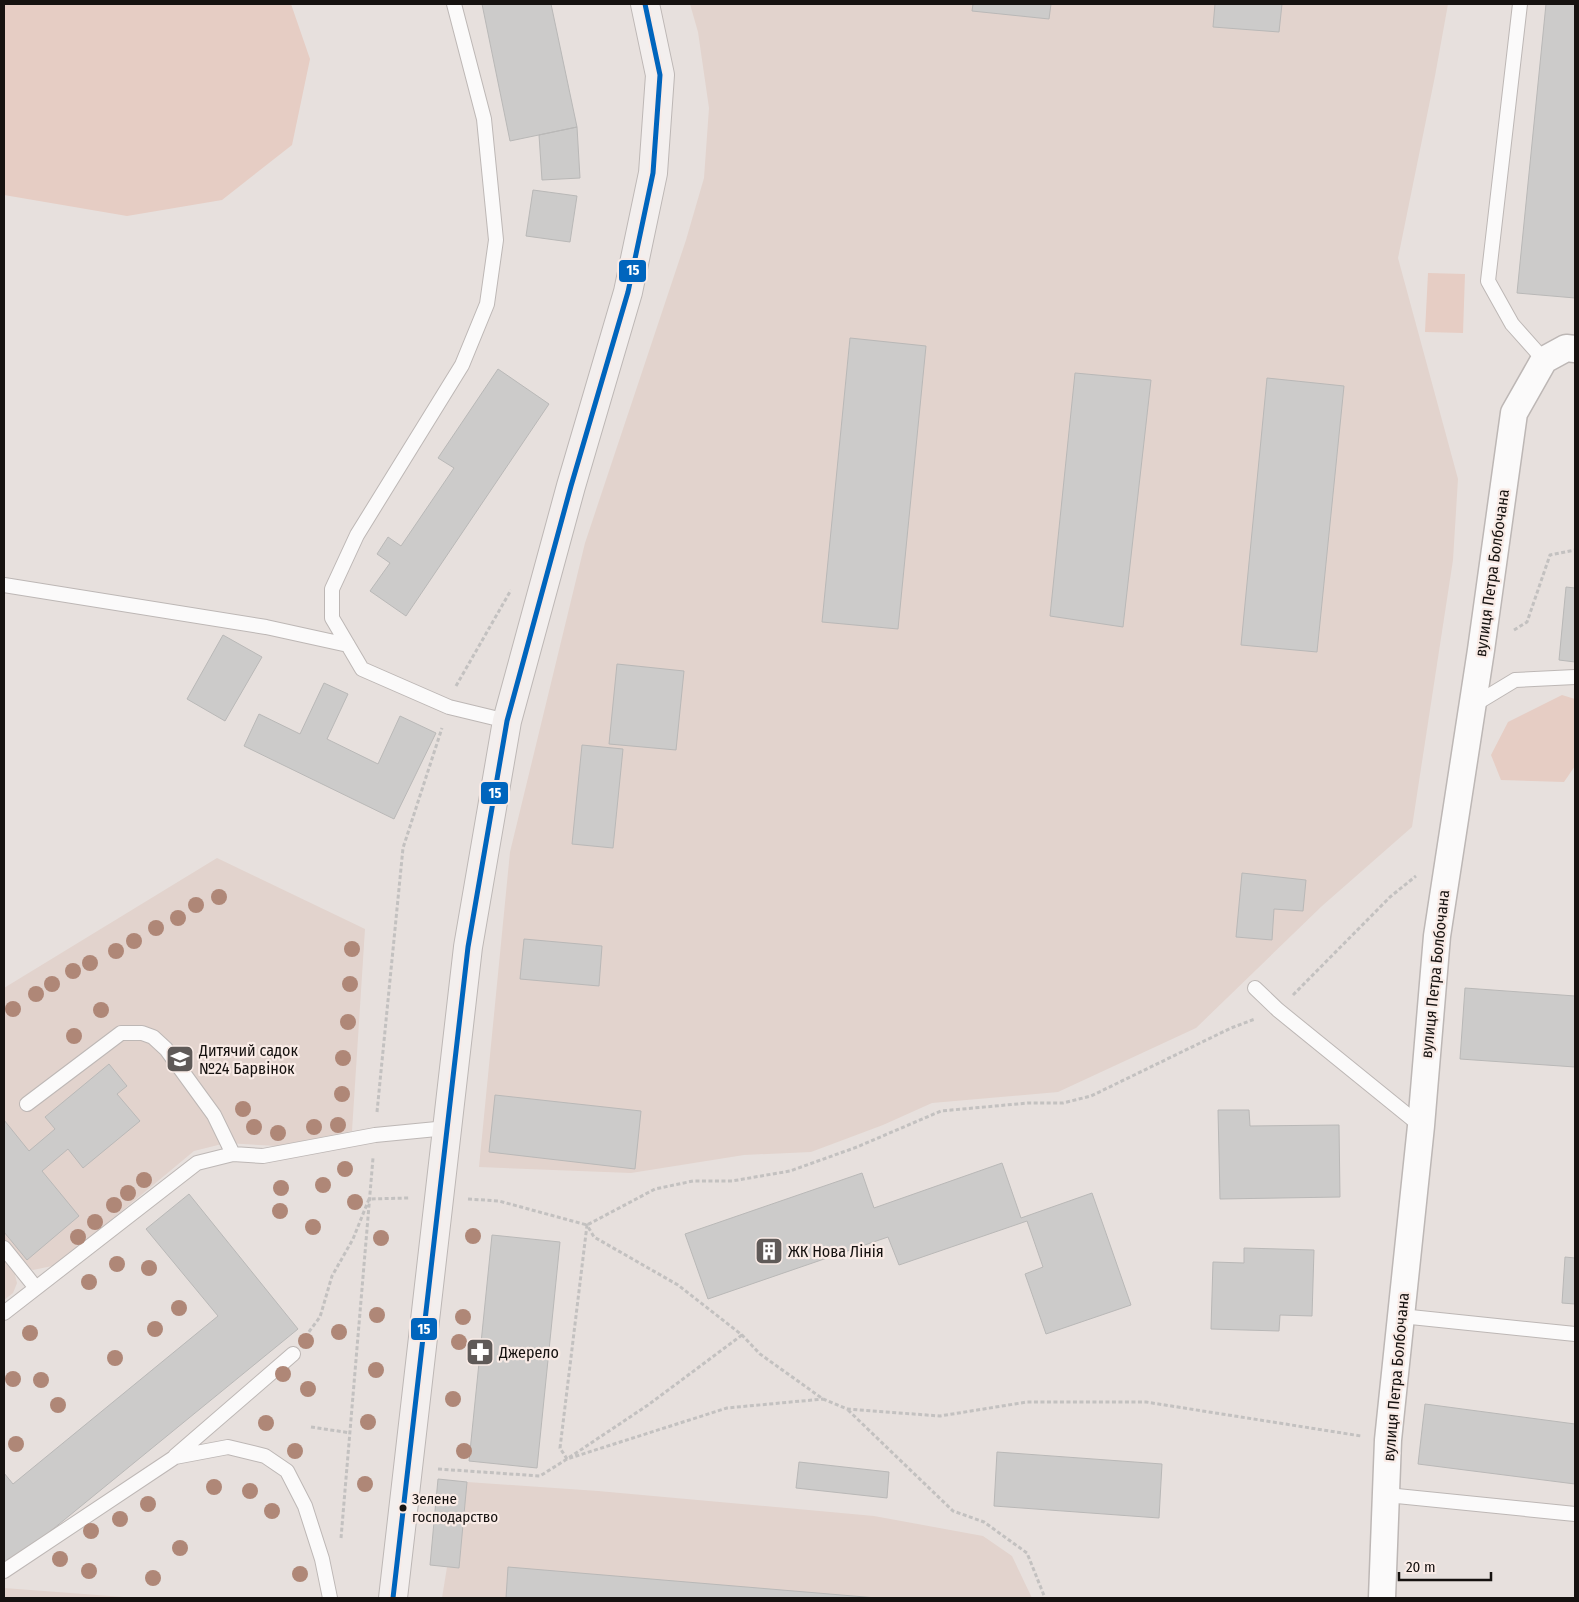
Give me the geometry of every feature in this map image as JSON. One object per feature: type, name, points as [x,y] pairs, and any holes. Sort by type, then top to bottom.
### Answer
[{"type":"main road","points":[[394,1598],[468,947],[507,721],[571,486],[628,292],[653,173],[660,76],[645,4]]},
{"type":"street","points":[[1544,360],[1566,348],[1575,349]]},
{"type":"street","name":"вулиця Петра Болбочана","points":[[1382,1598],[1388,1440],[1421,1126],[1437,936],[1448,851],[1481,650],[1514,413],[1544,360]]},
{"type":"lane","points":[[454,4],[484,119],[496,240],[486,304],[462,365],[357,535],[332,589],[332,618],[362,669],[449,708],[507,721]]},
{"type":"lane","points":[[1520,4],[1488,281],[1512,324],[1544,360]]},
{"type":"lane","points":[[4,585],[266,627],[348,644]]},
{"type":"lane","points":[[1472,707],[1515,680],[1575,677]]},
{"type":"lane","points":[[1255,988],[1278,1010],[1421,1126]]},
{"type":"lane","points":[[27,1104],[121,1033],[142,1033],[153,1037],[166,1049],[214,1115],[233,1154]]},
{"type":"lane","points":[[4,1313],[198,1162],[233,1154],[263,1156],[375,1135],[447,1128]]},
{"type":"lane","points":[[4,1248],[36,1288]]},
{"type":"lane","points":[[1401,1316],[1575,1334]]},
{"type":"lane","points":[[4,1571],[175,1456],[293,1354]]},
{"type":"lane","points":[[175,1456],[228,1447],[265,1456],[287,1471],[306,1506],[322,1559],[330,1598]]},
{"type":"lane","points":[[1387,1495],[1575,1514]]},
{"type":"path","points":[[1481,650],[1527,622],[1550,555],[1575,550]]},
{"type":"path","points":[[341,1540],[369,1199],[403,848],[458,679],[512,587]]},
{"type":"path","points":[[586,1225],[655,1189],[693,1181],[732,1181],[790,1171],[858,1147],[941,1111],[1018,1104],[1063,1103],[1091,1096],[1231,1028],[1278,1010],[1390,897],[1448,851]]},
{"type":"path","points":[[369,1199],[439,1197],[499,1201],[586,1225],[594,1237],[678,1285],[742,1335],[760,1354],[822,1400],[848,1410],[940,1416],[1027,1402],[1146,1402],[1388,1440]]},
{"type":"path","points":[[293,1354],[320,1317],[332,1276],[353,1239],[369,1199]]},
{"type":"path","points":[[567,1459],[560,1448],[586,1225]]},
{"type":"path","points":[[404,1507],[438,1469],[540,1476],[648,1405],[742,1335]]},
{"type":"path","points":[[567,1459],[652,1434],[727,1408],[822,1400]]},
{"type":"path","points":[[848,1410],[953,1512],[984,1522],[1027,1553],[1045,1598]]},
{"type":"path","points":[[311,1428],[351,1433]]},
{"type":"shaded area","points":[[4,4],[291,4],[310,59],[292,145],[222,200],[127,216],[4,195]]},
{"type":"shaded area","points":[[690,4],[1448,4],[1398,258],[1458,479],[1453,560],[1412,827],[1322,906],[1196,1028],[1058,1092],[932,1103],[883,1125],[811,1152],[744,1155],[631,1173],[479,1167],[510,852],[585,543],[686,240],[704,178],[709,108],[698,32]]},
{"type":"shaded area","points":[[1428,273],[1465,274],[1463,333],[1425,332]]},
{"type":"shaded area","points":[[1562,695],[1575,699],[1575,766],[1564,782],[1501,780],[1491,755],[1508,722]]},
{"type":"shaded area","name":"Дитячий садок №24 Барвінок","points":[[217,858],[365,929],[352,1131],[277,1146],[226,1143],[194,1151],[57,1265],[33,1270],[24,1266],[15,1275],[17,1283],[13,1293],[4,1300],[4,988]]},
{"type":"shaded area","points":[[467,1482],[598,1491],[874,1516],[983,1536],[1012,1556],[1032,1598],[442,1598],[447,1567],[459,1568]]},
{"type":"shaded area","points":[[4,1588],[137,1598],[4,1598]]},
{"type":"building","points":[[482,4],[551,4],[577,127],[510,141]]},
{"type":"building","points":[[973,4],[1051,4],[1049,19],[972,11]]},
{"type":"building","points":[[1215,4],[1282,4],[1279,32],[1213,27]]},
{"type":"building","points":[[1546,4],[1575,4],[1575,298],[1517,293]]},
{"type":"building","points":[[577,127],[580,178],[542,180],[539,135]]},
{"type":"building","points":[[533,190],[577,196],[570,242],[526,236]]},
{"type":"building","points":[[850,338],[926,346],[898,629],[822,622]]},
{"type":"building","points":[[498,369],[549,404],[406,616],[370,591],[390,563],[377,554],[388,537],[401,546],[454,468],[438,458]]},
{"type":"building","points":[[1075,373],[1151,380],[1123,627],[1050,616]]},
{"type":"building","points":[[1267,378],[1344,386],[1317,652],[1241,645]]},
{"type":"building","points":[[1566,587],[1575,588],[1575,662],[1559,660]]},
{"type":"building","points":[[223,635],[262,657],[225,721],[187,699]]},
{"type":"building","points":[[617,664],[684,671],[676,750],[609,744]]},
{"type":"building","points":[[324,683],[348,694],[327,739],[378,764],[400,716],[436,733],[394,819],[244,746],[259,714],[300,734]]},
{"type":"building","points":[[582,745],[623,749],[613,848],[572,844]]},
{"type":"building","points":[[1242,873],[1306,880],[1303,911],[1274,909],[1272,940],[1236,937]]},
{"type":"building","points":[[524,939],[602,946],[599,986],[520,979]]},
{"type":"building","points":[[1465,988],[1575,996],[1575,1067],[1460,1059]]},
{"type":"building","points":[[109,1064],[127,1086],[117,1094],[140,1121],[83,1168],[68,1149],[42,1171],[79,1216],[27,1260],[4,1232],[4,1120],[29,1151],[55,1129],[45,1117]]},
{"type":"building","points":[[495,1095],[641,1111],[635,1169],[489,1152]]},
{"type":"building","points":[[1218,1110],[1249,1110],[1250,1126],[1339,1125],[1340,1197],[1220,1199]]},
{"type":"building","name":"ЖК Нова Лінія","points":[[1002,1163],[1021,1218],[1092,1193],[1131,1305],[1046,1334],[1025,1274],[1043,1267],[1027,1221],[899,1265],[888,1237],[708,1299],[685,1234],[862,1173],[874,1208]]},
{"type":"building","points":[[189,1194],[298,1329],[4,1569],[4,1473],[13,1484],[218,1316],[146,1229]]},
{"type":"building","points":[[492,1235],[560,1242],[537,1468],[469,1461]]},
{"type":"building","points":[[1244,1248],[1314,1250],[1312,1316],[1280,1315],[1279,1331],[1211,1329],[1213,1262],[1244,1263]]},
{"type":"building","points":[[1565,1257],[1575,1258],[1575,1304],[1562,1303]]},
{"type":"building","points":[[1425,1404],[1575,1424],[1575,1484],[1418,1464]]},
{"type":"building","points":[[997,1452],[1162,1464],[1159,1518],[994,1506]]},
{"type":"building","points":[[799,1462],[889,1472],[887,1498],[796,1488]]},
{"type":"building","points":[[438,1479],[467,1482],[459,1568],[430,1565]]},
{"type":"building","points":[[508,1567],[877,1598],[506,1598]]},
{"type":"transit line","name":"15","points":[[393,1598],[468,947],[507,721],[571,486],[628,292],[653,173],[660,75],[645,4]]},
{"type":"place","name":"Дитячий садок №24 Барвінок","points":[[180,1059]]},
{"type":"place","name":"ЖК Нова Лінія","points":[[769,1251]]},
{"type":"place","name":"Джерело","points":[[480,1352]]},
{"type":"place","name":"Зелене господарство","points":[[403,1508]]}]
